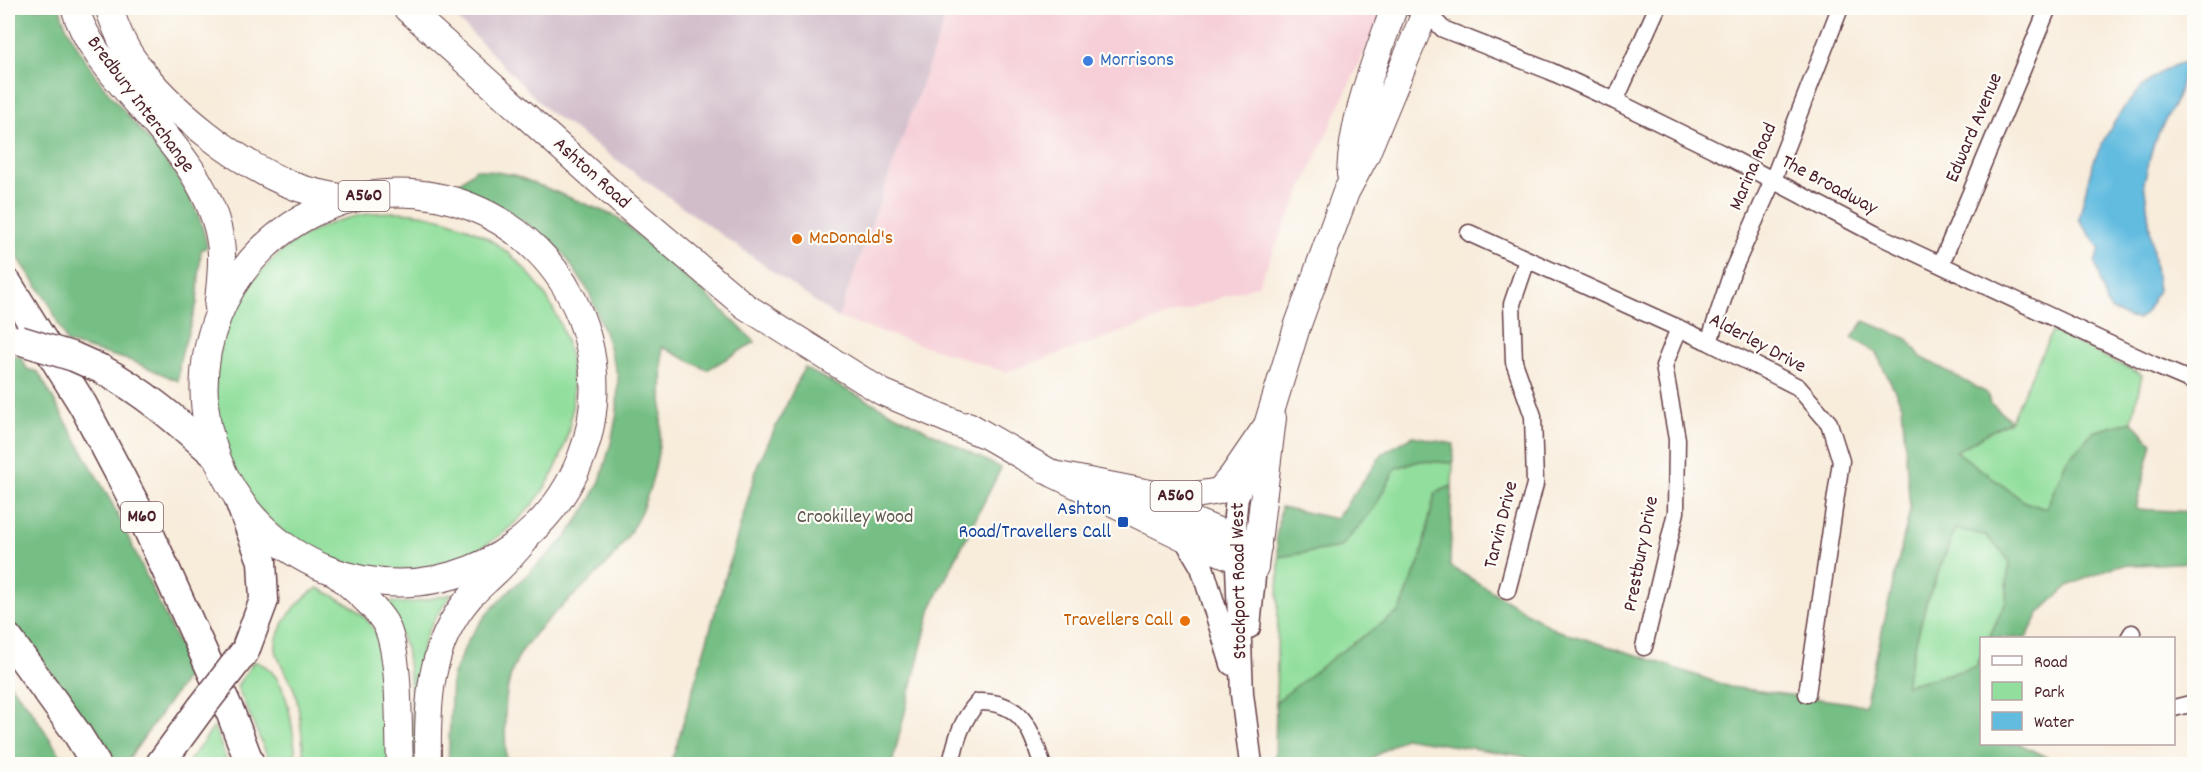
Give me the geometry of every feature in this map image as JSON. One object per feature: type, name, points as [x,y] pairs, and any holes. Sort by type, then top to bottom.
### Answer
[{"type":"highway","name":"Bredbury Interchange","points":[[75,8],[90,43],[115,77],[168,137],[203,193],[215,218],[221,245],[218,306],[203,370],[205,417],[213,453],[240,503],[270,536],[295,555],[336,574],[380,583],[433,580],[469,570],[525,540],[565,494],[581,464],[593,403],[593,377],[589,344],[578,309],[557,274],[526,239],[496,219],[457,201],[430,195],[380,193],[347,199],[297,221],[269,241],[246,266],[218,306]]},
{"type":"highway","name":"Bredbury Interchange","points":[[109,8],[115,27],[133,61],[158,89],[196,125],[235,154],[272,177],[297,188],[347,199]]},
{"type":"highway","name":"M60","points":[[8,284],[83,405],[143,519],[231,714],[250,765]]},
{"type":"highway","points":[[13,339],[74,357],[125,381],[165,411],[213,453]]},
{"type":"highway","points":[[160,765],[245,651],[264,600],[262,561],[240,503]]},
{"type":"highway","points":[[8,638],[76,732],[96,765]]},
{"type":"main road","name":"Ashton Road","points":[[406,8],[668,242],[745,306],[784,331],[874,369],[922,395],[982,434],[1053,474],[1185,538],[1246,553]]},
{"type":"main road","name":"Stockport Road West","points":[[1349,184],[1356,118],[1392,14]]},
{"type":"main road","name":"Stockport Road West","points":[[1251,765],[1242,694],[1246,553],[1271,414],[1297,327],[1349,184],[1366,155],[1425,18]]},
{"type":"main road","name":"Ashton Road","points":[[1053,474],[1184,497],[1219,491],[1232,476],[1271,414]]},
{"type":"main road","name":"Ashton Road","points":[[1101,483],[1246,553]]},
{"type":"main road","name":"Stockport Road West","points":[[1185,538],[1202,567],[1242,694]]},
{"type":"main road","name":"A560","points":[[428,765],[427,714],[432,675],[445,636],[469,598],[525,540]]},
{"type":"main road","name":"A560","points":[[336,574],[375,610],[385,623],[394,647],[400,765]]},
{"type":"street","points":[[1615,101],[1657,8]]},
{"type":"street","name":"Marina Road","points":[[1709,342],[1732,272],[1773,180],[1840,8]]},
{"type":"street","name":"Edward Avenue","points":[[1941,264],[2048,8]]},
{"type":"street","name":"The Broadway","points":[[1392,14],[1425,18],[1550,71],[1773,180],[1875,234],[2194,382]]},
{"type":"street","name":"Alderley Drive","points":[[1470,234],[1679,328],[1798,387],[1829,423],[1841,461],[1807,694]]},
{"type":"street","name":"Tarvin Drive","points":[[1507,591],[1535,484],[1533,416],[1514,362],[1512,304],[1527,260]]},
{"type":"street","name":"Prestbury Drive","points":[[1644,647],[1676,512],[1677,439],[1664,366],[1679,328]]},
{"type":"street","points":[[951,765],[956,736],[967,714],[978,702],[996,702],[1020,715],[1033,736],[1042,765]]},
{"type":"street","points":[[2175,708],[2194,703]]},
{"type":"shaded area","points":[[447,8],[949,8],[838,318],[548,111]]},
{"type":"shaded area","points":[[949,8],[1384,8],[1258,285],[1006,372],[838,318]]},
{"type":"green space","points":[[8,8],[60,8],[68,29],[95,74],[171,167],[187,192],[199,218],[207,247],[201,250],[197,303],[180,359],[178,381],[132,361],[67,343],[49,303],[8,243]]},
{"type":"green space","points":[[476,169],[514,175],[617,217],[711,299],[755,342],[707,370],[662,347],[661,426],[653,476],[646,500],[620,548],[591,580],[542,626],[517,659],[506,699],[506,764],[448,764],[452,677],[468,640],[486,615],[565,539],[586,508],[600,481],[611,443],[617,413],[618,377],[589,292],[563,253],[532,227],[491,202],[453,188]]},
{"type":"green space","points":[[394,212],[429,215],[463,225],[494,242],[521,264],[543,291],[560,322],[570,356],[573,391],[570,426],[560,460],[543,491],[521,518],[494,540],[463,557],[429,567],[394,570],[359,567],[325,557],[294,540],[267,518],[245,491],[228,460],[218,426],[215,391],[218,356],[228,322],[245,291],[267,264],[294,242],[325,225],[359,215]]},
{"type":"green space","points":[[1864,321],[1908,339],[1921,357],[1987,393],[1990,403],[2011,420],[1956,451],[2025,502],[2046,509],[2067,460],[2093,432],[2132,421],[2152,443],[2136,509],[2194,512],[2194,562],[2115,566],[2068,586],[2040,612],[2027,637],[1989,637],[2006,601],[2009,560],[1985,535],[1955,529],[1926,603],[1905,685],[1976,667],[1980,657],[1980,745],[2022,745],[2060,764],[1543,764],[1523,756],[1404,738],[1363,764],[1275,764],[1276,702],[1335,656],[1400,611],[1421,557],[1435,493],[1452,486],[1450,566],[1556,630],[1730,687],[1865,705],[1910,510],[1902,405],[1875,351],[1852,338]]},
{"type":"green space","points":[[2052,331],[2142,375],[2132,421],[2093,432],[2067,460],[2046,509],[2025,502],[1956,451],[2011,420]]},
{"type":"green space","points":[[8,354],[22,358],[27,369],[38,372],[113,505],[191,671],[125,764],[112,764],[45,664],[8,616]]},
{"type":"green space","name":"Crookilley Wood","points":[[804,368],[1001,468],[931,608],[892,764],[669,764],[675,751],[758,464]]},
{"type":"green space","points":[[1413,436],[1454,444],[1453,463],[1420,461],[1396,468],[1374,508],[1341,547],[1279,557],[1276,537],[1281,507],[1336,519],[1383,453]]},
{"type":"green space","points":[[1420,461],[1453,463],[1452,486],[1435,493],[1421,557],[1400,611],[1335,656],[1276,702],[1279,557],[1341,547],[1374,508],[1396,468]]},
{"type":"green space","points":[[1956,528],[1986,535],[2009,560],[2006,601],[1989,637],[1980,637],[1980,657],[1976,667],[1904,686],[1926,603]]},
{"type":"green space","points":[[318,588],[357,610],[376,634],[382,650],[389,689],[392,764],[305,764],[296,696],[277,654],[276,645],[288,616],[303,599]]},
{"type":"green space","points":[[452,594],[431,625],[420,657],[415,711],[417,764],[412,764],[412,693],[406,648],[394,621],[381,602],[410,603]]},
{"type":"green space","points":[[254,661],[267,667],[283,690],[291,720],[297,764],[271,764],[237,686]]},
{"type":"green space","points":[[8,682],[30,708],[66,764],[8,764]]},
{"type":"green space","points":[[214,727],[228,764],[187,764]]},
{"type":"water","points":[[2186,62],[2178,96],[2154,142],[2144,182],[2158,290],[2145,314],[2138,319],[2129,318],[2111,310],[2107,304],[2095,262],[2100,249],[2079,219],[2096,156],[2111,127],[2143,86],[2170,67]]},
{"type":"place","name":"Morrisons","points":[[1088,61]]},
{"type":"place","name":"McDonald's","points":[[797,239]]},
{"type":"place","name":"Ashton Road/Travellers Call","points":[[1123,522]]},
{"type":"place","name":"Travellers Call","points":[[1185,621]]}]
